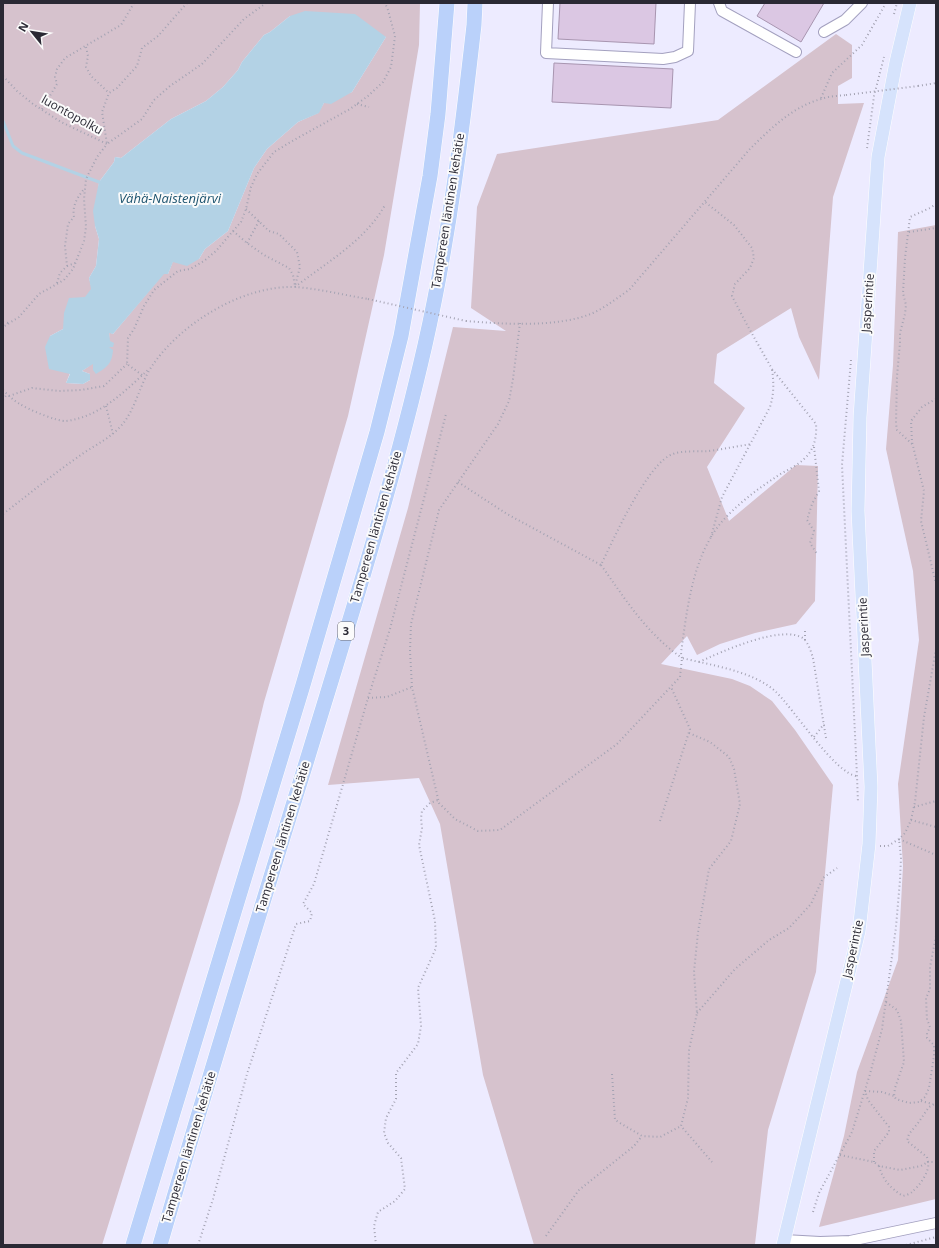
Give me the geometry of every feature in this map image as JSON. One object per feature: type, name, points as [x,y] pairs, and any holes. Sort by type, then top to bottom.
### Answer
[{"type":"highway","name":"Tampereen läntinen kehätie","points":[[133,1245],[303,685],[377,432],[401,336],[430,176],[438,114],[448,3]]},
{"type":"highway","name":"Tampereen läntinen kehätie","points":[[160,1245],[333,675],[387,494],[400,444],[425,344],[452,196],[463,120],[475,3]]},
{"type":"main road","name":"Jasperintie","points":[[784,1243],[859,931],[869,844],[871,787],[858,511],[860,417],[878,157],[896,62],[910,3]]},
{"type":"street","points":[[548,3],[546,53],[663,59],[675,57],[688,51],[690,3]]},
{"type":"street","points":[[719,3],[722,11],[796,52]]},
{"type":"street","points":[[824,32],[845,20],[862,3]]},
{"type":"street","points":[[784,1243],[850,1241],[936,1223]]},
{"type":"path","points":[[42,110],[57,84],[55,77],[57,69],[65,58],[121,25],[134,3]]},
{"type":"path","points":[[187,3],[158,36],[142,48],[137,66],[117,88],[109,93],[102,112],[107,144],[142,119],[154,100],[170,86],[202,64],[244,19],[261,4],[266,3]]},
{"type":"path","points":[[3,400],[8,395],[32,388],[59,391],[81,390],[104,386],[127,364],[128,338],[154,290],[178,271],[180,272],[190,269],[204,261],[216,251],[241,222],[246,209],[251,187],[257,174],[274,152],[350,109],[383,82],[392,66],[394,36],[385,3]]},
{"type":"path","points":[[821,98],[832,73],[862,45],[886,3]]},
{"type":"path","points":[[894,17],[897,3]]},
{"type":"path","points":[[86,47],[88,56],[86,68],[91,76],[109,93]]},
{"type":"path","points":[[866,150],[874,96],[886,52]]},
{"type":"path","name":"luontopolku","points":[[3,76],[17,91],[42,110],[61,122],[107,144],[97,157],[88,174],[85,188]]},
{"type":"path","points":[[3,390],[20,405],[43,415],[65,421],[90,414],[106,406],[142,376],[181,333],[201,318],[241,297],[267,290],[295,287],[319,290],[368,299],[466,321],[538,324],[577,318],[593,313],[610,304],[629,290],[749,150],[784,118],[821,98],[936,83]]},
{"type":"path","points":[[357,104],[369,108]]},
{"type":"path","points":[[3,327],[19,317],[39,294],[64,280],[73,269],[84,240],[86,227],[84,199],[85,188]]},
{"type":"path","points":[[67,266],[66,246],[68,224],[74,217],[72,210],[77,198],[85,188]]},
{"type":"path","points":[[520,323],[514,379],[509,401],[498,424],[439,510],[411,624],[410,651],[412,687],[438,800],[439,803],[455,819],[478,831],[500,830],[617,744],[680,677],[682,658],[681,653],[688,601],[702,554],[710,540],[720,525],[742,502],[774,478],[804,460],[814,446],[817,435],[816,424],[772,369],[732,296],[735,284],[750,268],[754,258],[752,248],[734,225],[705,202]]},
{"type":"path","points":[[912,444],[897,430],[896,424],[900,333],[906,305],[903,292],[905,258],[910,217],[936,204]]},
{"type":"path","points":[[295,287],[365,233],[378,217],[385,205]]},
{"type":"path","points":[[246,209],[268,231],[279,234],[296,252],[300,267],[295,287]]},
{"type":"path","points":[[247,243],[259,221]]},
{"type":"path","points":[[909,232],[936,228]]},
{"type":"path","points":[[233,231],[264,255],[289,268],[293,275],[295,287]]},
{"type":"path","points":[[56,284],[60,273],[67,266],[76,262]]},
{"type":"path","points":[[3,322],[8,323]]},
{"type":"path","points":[[851,360],[842,465],[858,776],[858,804]]},
{"type":"path","points":[[127,364],[142,376]]},
{"type":"path","points":[[3,514],[77,457],[114,434],[121,427],[130,413],[151,367]]},
{"type":"path","points":[[710,540],[722,497],[752,444],[774,395],[772,369]]},
{"type":"path","points":[[936,399],[922,407],[911,421],[912,444],[924,491],[921,521],[936,584]]},
{"type":"path","points":[[106,406],[114,434]]},
{"type":"path","points":[[198,1245],[213,1199],[247,1074],[296,924],[310,921],[312,913],[304,904],[314,884],[368,698],[390,629],[446,414]]},
{"type":"path","points":[[601,565],[642,487],[664,458],[674,454],[709,451],[752,444]]},
{"type":"path","points":[[814,446],[819,491],[812,504],[807,520],[814,531],[810,543],[817,554]]},
{"type":"path","points":[[458,482],[507,514],[601,565],[638,618],[666,647],[682,658],[747,675],[766,683],[785,702],[814,738],[845,772],[858,776]]},
{"type":"path","points":[[804,640],[805,629]]},
{"type":"path","points":[[698,662],[746,643],[770,636],[792,634],[804,640],[809,646],[813,658],[826,738]]},
{"type":"path","points":[[869,844],[888,846],[899,840],[905,833],[911,820],[914,807],[924,717],[936,649]]},
{"type":"path","points":[[368,698],[387,697],[412,687]]},
{"type":"path","points":[[660,821],[690,729],[671,687]]},
{"type":"path","points":[[814,738],[824,724]]},
{"type":"path","points":[[612,1074],[615,1120],[642,1136],[660,1137],[681,1126],[688,1098],[690,1050],[697,1013],[694,972],[698,932],[709,869],[731,841],[740,804],[734,769],[729,758],[710,742],[689,733]]},
{"type":"path","points":[[376,1245],[374,1226],[378,1212],[395,1201],[405,1189],[401,1158],[388,1143],[384,1133],[386,1118],[396,1099],[396,1073],[418,1044],[421,1026],[418,988],[436,948],[435,922],[419,845],[422,828],[422,811],[430,803],[438,800]]},
{"type":"path","points":[[914,807],[936,801]]},
{"type":"path","points":[[911,820],[936,827]]},
{"type":"path","points":[[899,840],[936,855]]},
{"type":"path","points":[[812,1212],[852,1132],[882,1030],[896,927],[901,858],[899,840]]},
{"type":"path","points":[[697,1013],[735,969],[769,940],[789,928],[810,904],[823,878],[837,868]]},
{"type":"path","points":[[921,1101],[930,1088],[934,1056],[934,1045],[927,1038],[930,1024],[927,1020],[926,998],[930,989],[930,967],[936,936]]},
{"type":"path","points":[[886,1002],[897,1010],[901,1021],[904,1062],[895,1088],[894,1096]]},
{"type":"path","points":[[865,1091],[882,1092],[894,1096],[896,1099],[909,1103],[921,1101],[933,1104],[936,1103]]},
{"type":"path","points":[[865,1091],[868,1100],[889,1127],[889,1132],[874,1151],[874,1162]]},
{"type":"path","points":[[879,1166],[883,1178],[896,1192],[903,1196],[912,1192],[924,1177],[929,1166],[927,1158],[907,1141],[909,1134],[933,1104]]},
{"type":"path","points":[[681,1126],[712,1162]]},
{"type":"path","points":[[546,1236],[579,1190],[634,1146],[642,1136]]},
{"type":"path","points":[[840,1155],[874,1162],[879,1166],[900,1170],[921,1166],[928,1162],[936,1162]]},
{"type":"path","points":[[906,1245],[936,1238]]},
{"type":"shaded area","points":[[3,3],[420,3],[419,45],[384,255],[348,416],[264,702],[240,801],[102,1245],[3,1245]],"holes":[[[290,16],[386,37],[352,92],[324,103],[318,113],[298,122],[267,149],[254,168],[228,231],[205,249],[199,259],[173,261],[168,274],[164,273],[113,334],[109,332],[108,345],[102,355],[82,371],[90,374],[90,380],[83,384],[66,383],[70,373],[50,336],[63,329],[92,289],[89,278],[96,266],[99,239],[95,226],[99,182],[114,162],[115,157],[121,158],[171,119],[206,101],[223,87],[238,70],[242,62],[264,35]]]},
{"type":"shaded area","points":[[836,34],[852,45],[852,78],[838,86],[838,104],[864,103],[833,197],[819,380],[799,337],[791,308],[717,354],[714,383],[745,408],[707,467],[729,521],[796,465],[818,466],[815,601],[796,624],[755,633],[720,644],[697,655],[687,636],[661,664],[732,679],[750,686],[772,701],[795,730],[833,785],[816,972],[768,1130],[755,1244],[534,1245],[483,1075],[440,824],[419,778],[328,785],[408,508],[453,327],[506,331],[471,308],[477,207],[497,154],[718,120]]},
{"type":"shaded area","points":[[936,225],[936,1199],[819,1227],[844,1136],[857,1072],[898,960],[903,866],[898,784],[919,640],[913,571],[886,449],[893,365],[898,232]]},
{"type":"water","name":"Vähä-Naistenjärvi","points":[[305,11],[355,14],[386,37],[352,92],[331,104],[324,103],[319,113],[298,122],[267,149],[254,168],[228,231],[205,249],[199,259],[187,266],[173,262],[168,274],[164,274],[113,334],[109,333],[110,341],[114,343],[113,347],[109,347],[113,350],[108,365],[96,374],[93,370],[93,364],[82,371],[90,374],[90,380],[83,384],[66,383],[70,374],[49,369],[45,347],[50,336],[63,329],[64,313],[69,298],[85,297],[91,289],[89,278],[96,266],[99,239],[93,211],[99,182],[114,162],[115,157],[121,158],[171,119],[206,101],[223,87],[238,70],[242,62],[264,35],[290,16]]},
{"type":"building","points":[[560,3],[656,3],[654,44],[558,39]]},
{"type":"building","points":[[765,3],[824,3],[801,42],[757,16]]},
{"type":"building","points":[[554,63],[673,69],[671,108],[552,102]]},
{"type":"waterway","points":[[3,121],[13,146],[22,153],[99,182]]}]
